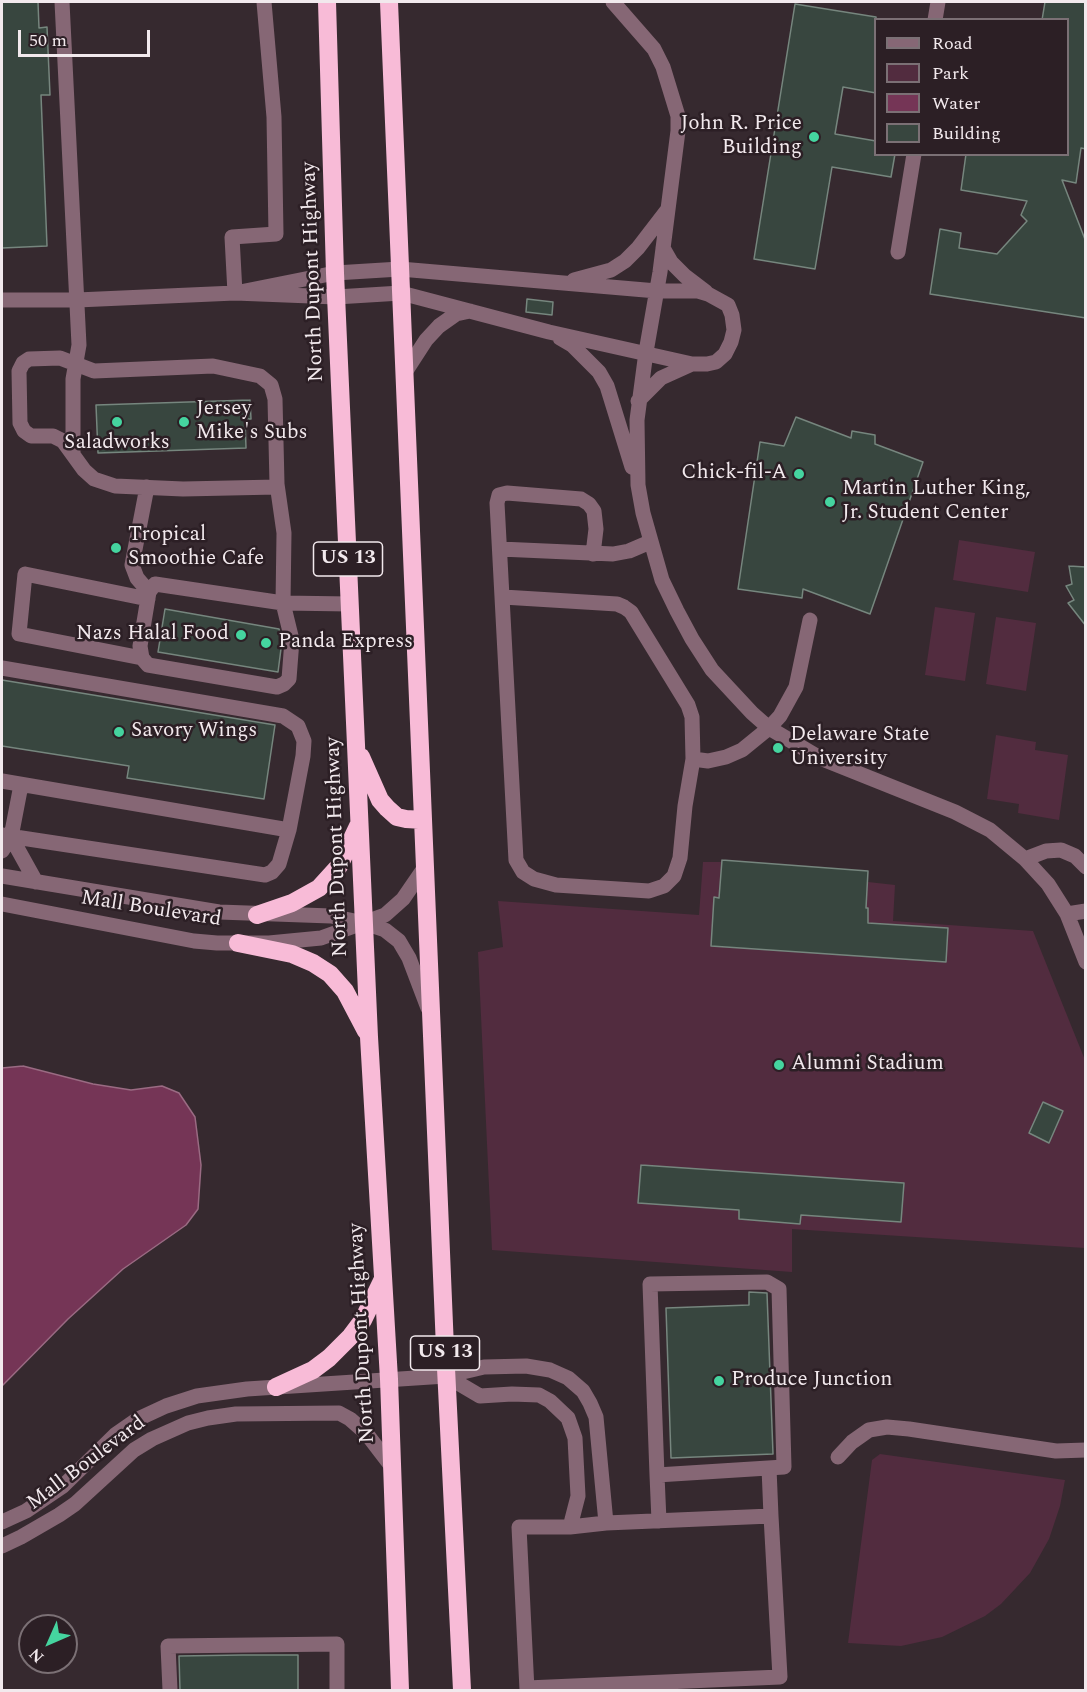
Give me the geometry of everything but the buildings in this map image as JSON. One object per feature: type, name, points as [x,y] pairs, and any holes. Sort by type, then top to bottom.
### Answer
[{"type":"highway","name":"North Dupont Highway","points":[[327,2],[336,297],[369,1037],[389,1379],[400,1690]]},
{"type":"highway","name":"US 13","points":[[389,2],[446,1376],[462,1690]]},
{"type":"highway","points":[[357,747],[380,800],[387,808],[398,817],[423,820]]},
{"type":"highway","points":[[256,915],[292,903],[319,888],[339,866],[360,821]]},
{"type":"highway","points":[[238,943],[292,954],[313,963],[330,974],[345,991],[369,1037]]},
{"type":"highway","points":[[276,1387],[313,1370],[351,1336],[363,1320],[383,1279]]},
{"type":"street","points":[[62,2],[79,345],[73,379],[73,452]]},
{"type":"street","points":[[235,293],[232,237],[276,234],[274,117],[264,2]]},
{"type":"street","points":[[613,2],[654,49],[663,67],[678,116],[657,291],[638,401],[638,485]]},
{"type":"street","points":[[936,18],[938,2]]},
{"type":"street","points":[[898,252],[914,156]]},
{"type":"street","points":[[564,283],[611,270],[625,261],[668,209]]},
{"type":"street","points":[[2,300],[77,300],[235,293],[336,297],[401,293],[549,332],[692,364],[716,362],[725,354],[734,330],[728,305],[708,294],[685,276],[671,262],[663,248]]},
{"type":"street","points":[[235,293],[335,273],[400,269],[657,291],[698,291],[708,294]]},
{"type":"street","points":[[404,374],[426,340],[439,326],[456,315],[470,311]]},
{"type":"street","points":[[549,332],[572,345],[599,372],[607,386],[638,485],[650,542],[663,580],[692,639],[712,670],[733,694],[770,728],[820,758],[955,812],[990,830],[1025,859],[1048,884],[1067,914],[1086,962]]},
{"type":"street","points":[[277,487],[183,489],[115,486],[94,479],[84,470],[63,441],[52,436],[31,436],[24,431],[20,423],[19,371],[29,358],[60,358],[93,371],[213,366],[260,376],[272,385],[275,399],[277,487],[285,533],[283,603],[292,640],[289,679],[277,687],[148,665],[142,658],[141,646],[148,595],[155,584],[283,603],[350,604]]},
{"type":"street","points":[[638,401],[661,378],[692,364]]},
{"type":"street","points":[[147,487],[132,565],[148,595]]},
{"type":"street","points":[[503,597],[617,604],[624,607],[631,612],[688,705],[692,717],[693,759],[685,806],[680,858],[674,876],[664,886],[650,891],[556,885],[534,879],[523,872],[516,860],[500,549],[499,495],[507,493],[580,499],[589,504],[594,512],[596,529],[593,554]]},
{"type":"street","points":[[500,549],[613,554],[629,551],[650,542]]},
{"type":"street","points":[[142,658],[19,634],[25,574],[148,595]]},
{"type":"street","points":[[693,759],[708,761],[726,757],[742,750],[770,728],[788,705],[796,687],[810,620]]},
{"type":"street","points":[[2,668],[283,716],[291,720],[302,733],[304,741],[289,830],[279,864],[272,872],[265,875],[6,836]]},
{"type":"street","points":[[2,782],[289,830]]},
{"type":"street","points":[[2,852],[21,785]]},
{"type":"street","points":[[6,836],[36,882]]},
{"type":"street","points":[[1025,859],[1046,851],[1061,850],[1075,856],[1086,867]]},
{"type":"street","name":"Mall Boulevard","points":[[2,904],[194,941],[238,943],[321,938],[385,915],[403,899],[425,867]]},
{"type":"street","name":"Mall Boulevard","points":[[2,876],[201,910],[256,915],[331,916],[364,923],[385,930],[399,942],[409,958],[431,1015]]},
{"type":"street","points":[[1067,914],[1086,911]]},
{"type":"street","points":[[657,1475],[784,1467],[779,1289],[767,1282],[650,1284],[657,1475],[659,1521]]},
{"type":"street","name":"Mall Boulevard","points":[[2,1522],[26,1511],[46,1498],[81,1470],[115,1435],[152,1411],[197,1396],[222,1391],[446,1376],[484,1367],[526,1366],[559,1374],[568,1378],[583,1391],[596,1417],[606,1523]]},
{"type":"street","points":[[446,1376],[480,1396],[539,1395],[550,1401],[568,1418],[575,1438],[578,1496],[570,1527]]},
{"type":"street","name":"Mall Boulevard","points":[[2,1546],[32,1532],[75,1504],[134,1450],[188,1423],[208,1418],[236,1414],[339,1413],[366,1433],[392,1467]]},
{"type":"street","points":[[838,1457],[852,1442],[869,1430],[886,1427],[1056,1451],[1086,1450]]},
{"type":"street","points":[[768,1468],[771,1515],[781,1684],[527,1689],[519,1527],[570,1527],[606,1523],[771,1515]]},
{"type":"street","points":[[170,1690],[168,1646],[337,1644],[337,1690]]},
{"type":"green space","points":[[959,540],[1035,552],[1028,592],[953,580]]},
{"type":"green space","points":[[935,607],[975,613],[965,681],[925,675]]},
{"type":"green space","points":[[996,617],[1036,623],[1026,691],[986,684]]},
{"type":"green space","points":[[996,735],[1036,742],[1035,750],[1068,755],[1059,820],[1018,813],[1019,804],[987,799]]},
{"type":"green space","points":[[721,860],[868,871],[868,882],[895,885],[893,921],[1033,931],[1085,1060],[1085,1248],[792,1229],[792,1272],[492,1250],[478,952],[503,947],[498,901],[699,915],[703,862],[721,862]]},
{"type":"green space","points":[[880,1454],[1065,1480],[1060,1506],[1049,1539],[1030,1573],[1001,1604],[985,1616],[942,1637],[901,1646],[848,1643],[872,1460]]},
{"type":"water","points":[[23,1066],[93,1084],[131,1090],[162,1086],[179,1093],[195,1117],[201,1165],[198,1209],[186,1225],[123,1269],[68,1319],[2,1386],[2,1068]]},
{"type":"place","name":"John R. Price Building","points":[[814,137]]},
{"type":"place","name":"Saladworks","points":[[117,422]]},
{"type":"place","name":"Jersey Mike's Subs","points":[[184,422]]},
{"type":"place","name":"Chick-fil-A","points":[[799,474]]},
{"type":"place","name":"Martin Luther King, Jr. Student Center","points":[[830,502]]},
{"type":"place","name":"Tropical Smoothie Cafe","points":[[116,548]]},
{"type":"place","name":"Nazs Halal Food","points":[[241,635]]},
{"type":"place","name":"Panda Express","points":[[266,643]]},
{"type":"place","name":"Savory Wings","points":[[119,732]]},
{"type":"place","name":"Delaware State University","points":[[778,748]]},
{"type":"place","name":"Alumni Stadium","points":[[779,1065]]},
{"type":"place","name":"Produce Junction","points":[[719,1381]]}]
